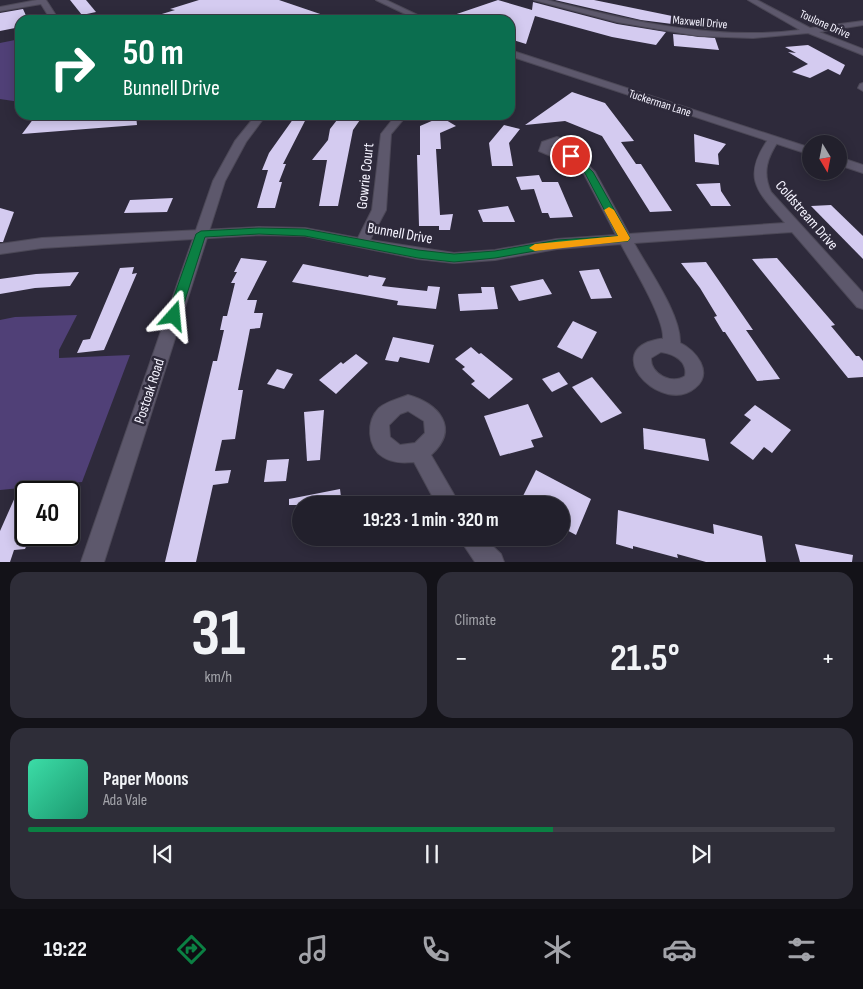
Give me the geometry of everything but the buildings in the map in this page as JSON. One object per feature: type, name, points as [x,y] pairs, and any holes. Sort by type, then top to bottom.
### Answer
[{"type":"street","points":[[0,9],[43,0],[52,15]]},
{"type":"street","points":[[380,0],[413,15]]},
{"type":"street","name":"Maxwell Drive","points":[[538,0],[629,24],[666,30],[751,36],[863,23]]},
{"type":"street","name":"Toulone Drive","points":[[752,0],[807,30],[863,52]]},
{"type":"street","name":"Tuckerman Lane","points":[[515,55],[802,149]]},
{"type":"street","name":"Postoak Road","points":[[92,562],[219,181],[229,160],[257,120]]},
{"type":"street","name":"Gowrie Court","points":[[362,243],[379,210],[386,134],[398,120]]},
{"type":"street","name":"Coldstream Drive","points":[[773,140],[759,164],[760,181],[771,202],[863,303]]},
{"type":"street","points":[[571,156],[589,172],[664,312],[672,333],[671,347]]},
{"type":"street","points":[[848,164],[863,169]]},
{"type":"street","name":"Bunnell Drive","points":[[0,250],[42,243],[259,231],[305,232],[418,254],[454,258],[495,255],[558,244],[795,227]]},
{"type":"street","points":[[419,452],[444,496]]},
{"type":"street","points":[[476,546],[486,560]]},
{"type":"shaded area","points":[[15,40],[15,101],[0,99],[0,43]]},
{"type":"shaded area","points":[[77,315],[59,350],[59,358],[130,355],[82,482],[15,481],[15,489],[0,490],[0,320],[15,317]]},
{"type":"slow traffic","points":[[535,248],[624,238],[609,210]]},
{"type":"route","points":[[174,316],[201,234],[259,231],[305,232],[418,254],[454,258],[495,255],[558,244],[624,238],[589,172],[571,156]]}]
